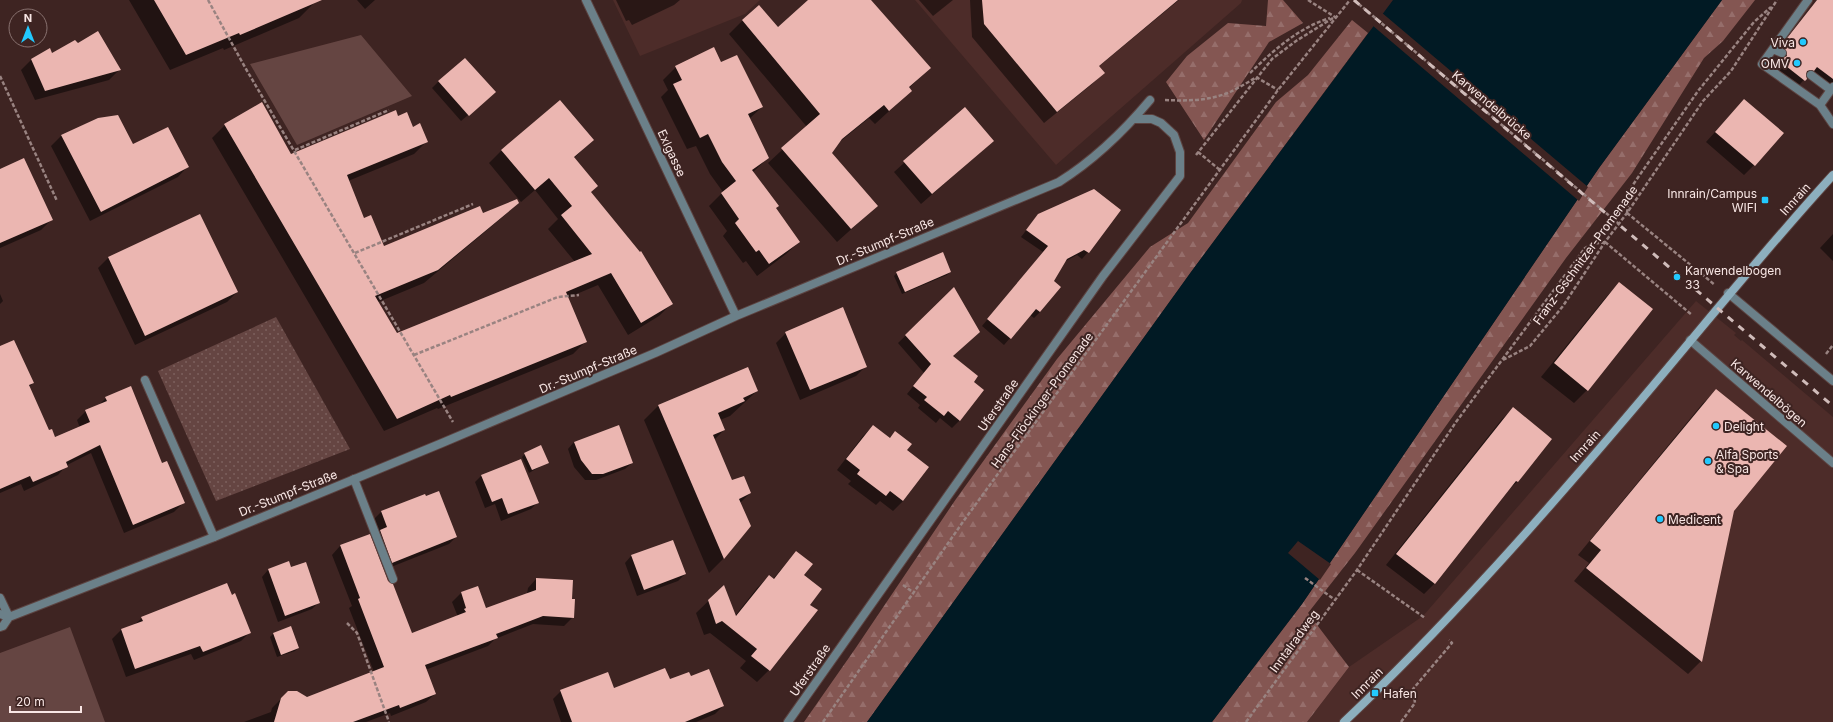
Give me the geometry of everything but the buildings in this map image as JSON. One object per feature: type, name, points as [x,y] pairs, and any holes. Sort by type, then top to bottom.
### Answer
[{"type":"main road","name":"Innrain","points":[[1344,722],[1417,650],[1509,552],[1618,428],[1728,294],[1833,175]]},
{"type":"street","name":"Exlgasse","points":[[586,0],[736,316]]},
{"type":"street","points":[[1808,0],[1762,64],[1820,105],[1833,124]]},
{"type":"street","points":[[1773,48],[1782,53]]},
{"type":"street","points":[[1811,75],[1832,89],[1820,105]]},
{"type":"street","name":"Dr.-Stumpf-Straße","points":[[8,617],[214,537],[607,374],[736,316],[1059,182],[1082,168],[1134,119],[1150,100]]},
{"type":"street","points":[[1134,119],[1152,120],[1165,126],[1174,135],[1180,152],[1180,176]]},
{"type":"street","name":"Uferstraße","points":[[788,722],[1103,276],[1180,176]]},
{"type":"street","points":[[1728,294],[1833,381]]},
{"type":"street","name":"Karwendelbögen","points":[[1690,340],[1833,463]]},
{"type":"street","points":[[145,380],[214,537]]},
{"type":"street","points":[[354,479],[393,579]]},
{"type":"street","points":[[0,598],[8,617]]},
{"type":"street","points":[[0,614],[8,617]]},
{"type":"street","points":[[0,627],[3,626],[8,617]]},
{"type":"path","points":[[208,0],[246,69],[295,150],[447,412]]},
{"type":"path","points":[[1308,0],[1335,17]]},
{"type":"path","points":[[1180,176],[1256,77],[1272,59],[1296,41],[1335,17],[1350,0]]},
{"type":"path","name":"Karwendelbrücke","points":[[1354,0],[1619,224]]},
{"type":"path","name":"Franz-Gschnitzer-Promenade","points":[[1357,570],[1456,422],[1501,361],[1530,346],[1563,306],[1605,242],[1627,213],[1703,101],[1731,71],[1777,0]]},
{"type":"path","points":[[1728,294],[1627,213],[1630,189],[1698,91],[1754,22],[1774,4]]},
{"type":"path","points":[[1250,74],[1289,38],[1322,21],[1335,17]]},
{"type":"path","name":"Hans-Flöckinger-Promenade","points":[[823,722],[970,513],[1278,90],[1335,17]]},
{"type":"path","points":[[0,76],[57,201]]},
{"type":"path","points":[[1256,77],[1278,90]]},
{"type":"path","points":[[1150,100],[1191,101],[1206,99],[1230,92],[1256,77]]},
{"type":"path","points":[[295,150],[389,110]]},
{"type":"path","points":[[1198,152],[1220,170]]},
{"type":"path","points":[[355,253],[473,204]]},
{"type":"path","points":[[1501,361],[1585,248],[1593,244],[1605,242],[1703,324]]},
{"type":"path","points":[[414,356],[558,297],[579,295]]},
{"type":"path","points":[[1357,570],[1423,616]]},
{"type":"path","name":"Inntalradweg","points":[[1246,722],[1357,570]]},
{"type":"path","points":[[1305,578],[1335,600]]},
{"type":"path","points":[[347,623],[357,633],[388,722]]},
{"type":"path","points":[[1401,722],[1415,703],[1413,689],[1452,643]]},
{"type":"shaded area","points":[[613,0],[760,0],[745,14],[640,56]]},
{"type":"shaded area","points":[[915,0],[1242,0],[1241,3],[1056,165]]},
{"type":"shaded area","points":[[361,35],[412,96],[297,145],[250,64]]},
{"type":"shaded area","points":[[1696,301],[1736,333],[1734,335],[1741,341],[1742,340],[1833,417],[1833,722],[1307,722],[1349,667],[1423,616]]},
{"type":"shaded area","points":[[276,317],[350,449],[216,501],[158,371]]},
{"type":"shaded area","points":[[70,627],[105,722],[0,722],[0,653]]},
{"type":"green space","points":[[1268,0],[1283,0],[1303,23],[1269,42],[1204,140],[1166,82],[1187,56],[1228,23],[1266,26]]},
{"type":"green space","points":[[1722,0],[1755,0],[1723,41],[1704,58],[1632,173],[1566,258],[1355,553],[1308,613],[1349,667],[1307,722],[1212,722],[1302,604],[1599,168]]},
{"type":"green space","points":[[1352,20],[1368,33],[1191,272],[867,722],[804,722],[956,499],[1057,359],[1150,247],[1188,223],[1276,102],[1308,75]]},
{"type":"water","points":[[1393,0],[1722,0],[1599,168],[1302,604],[1212,722],[867,722],[1191,272]]},
{"type":"pier","points":[[1381,12],[1588,187],[1579,201],[1372,25]]},
{"type":"pier","points":[[1298,541],[1331,564],[1320,580],[1288,553]]},
{"type":"railway","points":[[1354,0],[1833,406]]},
{"type":"place","name":"Viva","points":[[1803,42]]},
{"type":"place","name":"OMV","points":[[1797,63]]},
{"type":"place","name":"Innrain/Campus WIFI","points":[[1765,200]]},
{"type":"place","name":"Karwendelbogen 33","points":[[1677,277]]},
{"type":"place","name":"Delight","points":[[1716,426]]},
{"type":"place","name":"Alfa Sports & Spa","points":[[1708,461]]},
{"type":"place","name":"Medicent","points":[[1660,519]]},
{"type":"place","name":"Hafen","points":[[1375,693]]}]
